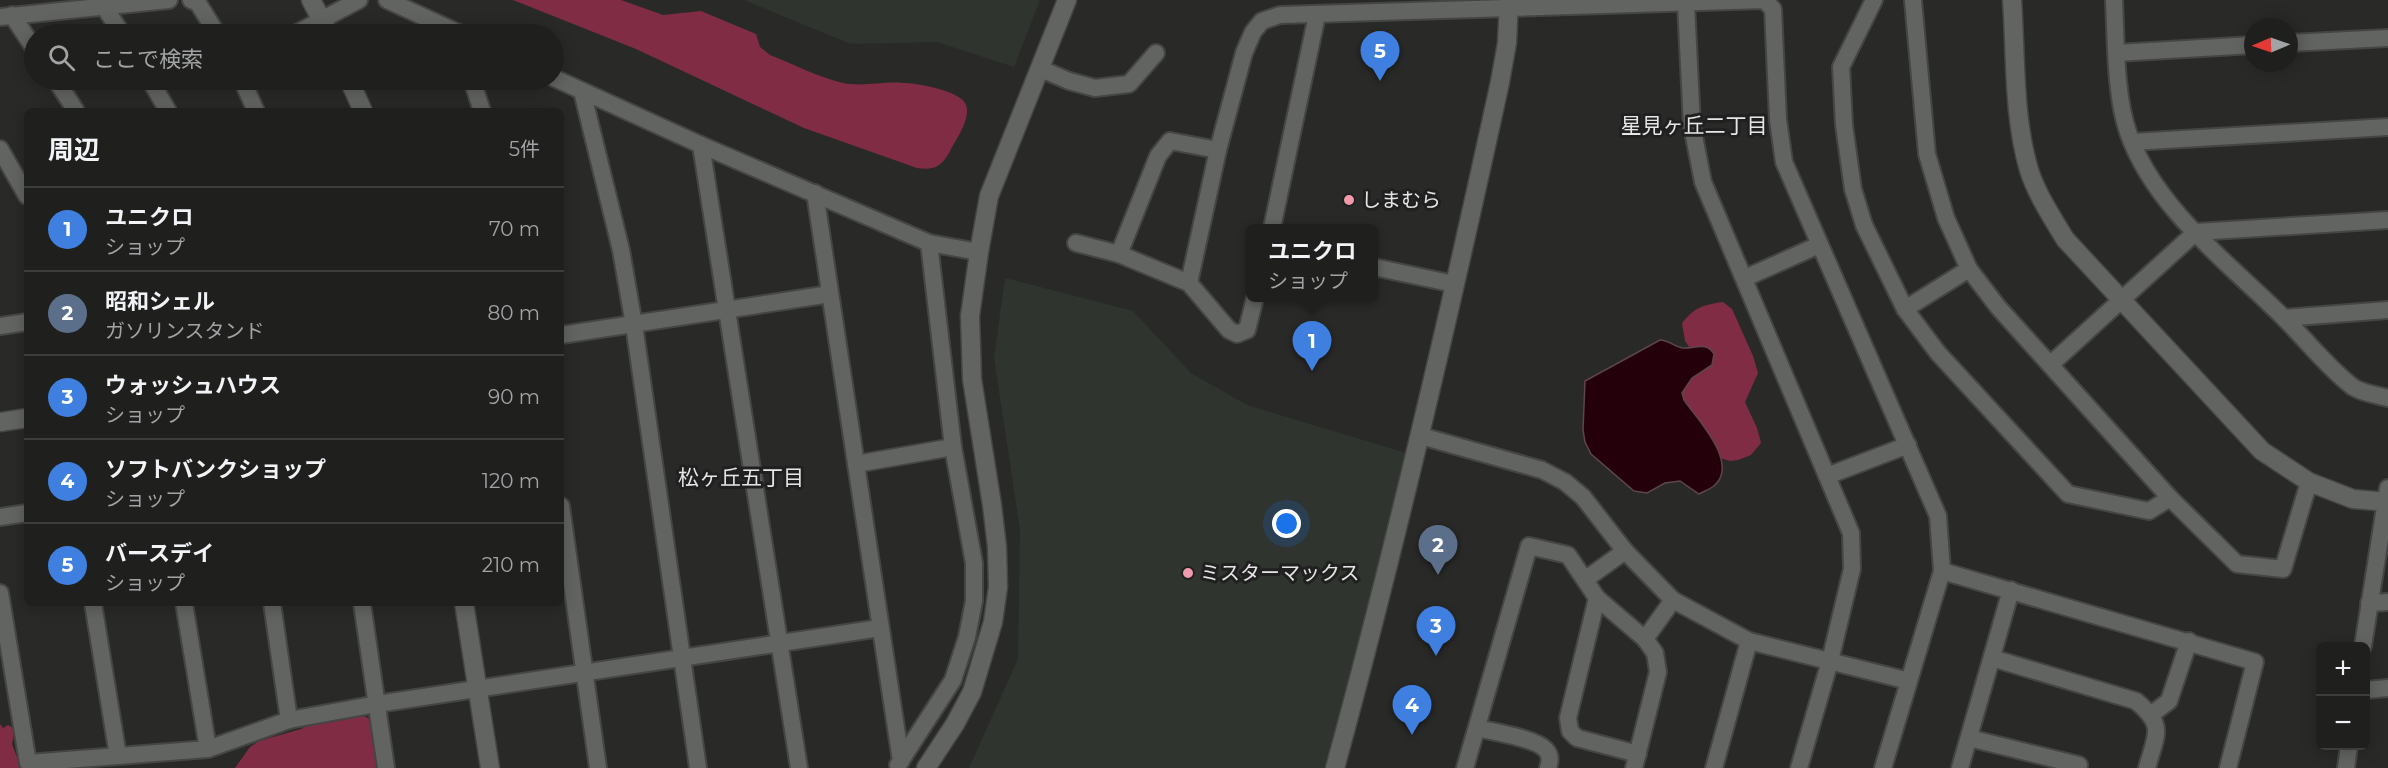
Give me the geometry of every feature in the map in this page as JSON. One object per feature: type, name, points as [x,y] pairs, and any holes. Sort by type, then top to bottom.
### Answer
[{"type":"street","points":[[6,16],[169,0]]},
{"type":"street","points":[[191,0],[198,3],[211,24]]},
{"type":"street","points":[[311,0],[323,24]]},
{"type":"street","points":[[329,24],[359,0]]},
{"type":"street","points":[[387,0],[438,24]]},
{"type":"street","points":[[926,768],[955,724],[972,692],[993,622],[998,587],[997,547],[992,506],[972,379],[970,316],[979,252],[990,196],[1066,0]]},
{"type":"street","points":[[1189,283],[1218,150],[1244,53],[1262,21],[1280,15],[1510,4],[1655,2],[1686,4],[1764,0],[1773,9],[1778,120],[1784,162],[1938,516],[1942,571],[1883,768]]},
{"type":"street","points":[[1874,0],[1841,67],[1844,125],[1853,189],[1864,225],[1905,309],[1938,353],[2068,494],[2149,511],[2170,498]]},
{"type":"street","points":[[1913,0],[1927,154],[1946,218],[1969,269],[1998,307],[2170,498],[2237,564],[2283,569],[2309,482]]},
{"type":"street","points":[[2012,0],[2019,117],[2030,170],[2045,205],[2065,239],[2262,451],[2309,482],[2353,499],[2387,497],[2364,642]]},
{"type":"street","points":[[2114,0],[2121,96],[2127,129],[2153,182],[2196,232],[2330,366],[2355,388],[2388,398]]},
{"type":"street","points":[[1335,768],[1375,623],[1420,436],[1500,82],[1507,43],[1510,4]]},
{"type":"street","points":[[1686,4],[1692,126],[1704,182],[1851,533],[1852,569],[1830,661],[1799,768]]},
{"type":"street","points":[[105,8],[115,24]]},
{"type":"street","points":[[1273,224],[1317,15]]},
{"type":"street","points":[[6,16],[24,37]]},
{"type":"street","points":[[2298,43],[2388,38]]},
{"type":"street","points":[[2117,52],[2244,45]]},
{"type":"street","points":[[1041,69],[1069,81],[1095,88],[1129,84],[1156,53]]},
{"type":"street","points":[[564,83],[701,145],[929,243],[979,252]]},
{"type":"street","points":[[62,90],[74,108]]},
{"type":"street","points":[[156,90],[166,108]]},
{"type":"street","points":[[247,90],[255,108]]},
{"type":"street","points":[[354,90],[362,108]]},
{"type":"street","points":[[475,90],[481,108]]},
{"type":"street","points":[[582,91],[621,249],[698,768]]},
{"type":"street","points":[[2132,142],[2388,127]]},
{"type":"street","points":[[1119,254],[1158,156],[1170,141],[1218,150]]},
{"type":"street","points":[[701,145],[799,768]]},
{"type":"street","points":[[0,149],[24,191]]},
{"type":"street","points":[[815,194],[880,628],[898,765]]},
{"type":"street","points":[[2051,364],[2123,301],[2196,232],[2388,220]]},
{"type":"street","points":[[898,765],[952,680],[967,637],[974,601],[974,563],[953,447],[929,243]]},
{"type":"street","points":[[1076,243],[1119,254],[1189,283],[1228,330],[1237,334],[1247,330],[1254,302]]},
{"type":"street","points":[[1744,278],[1819,245]]},
{"type":"street","points":[[1378,268],[1454,284]]},
{"type":"street","points":[[1905,309],[1969,269]]},
{"type":"street","points":[[564,335],[830,294]]},
{"type":"street","points":[[2284,318],[2388,310]]},
{"type":"street","points":[[0,326],[24,322]]},
{"type":"street","points":[[0,422],[24,418]]},
{"type":"street","points":[[1420,436],[1542,470],[1565,482],[1583,497],[1625,551],[1673,600],[1749,641],[1909,681]]},
{"type":"street","points":[[1827,476],[1908,445]]},
{"type":"street","points":[[855,464],[953,447]]},
{"type":"street","points":[[0,517],[24,513]]},
{"type":"street","points":[[564,528],[598,768]]},
{"type":"street","points":[[1465,768],[1529,546],[1568,555],[1597,598],[1645,639],[1655,653],[1658,672],[1636,761],[1577,738],[1570,731],[1568,718],[1597,598]]},
{"type":"street","points":[[1586,579],[1625,551]]},
{"type":"street","points":[[1942,571],[2255,662],[2228,768]]},
{"type":"street","points":[[1960,768],[2011,590]]},
{"type":"street","points":[[0,593],[4,650],[28,764],[208,749],[289,720],[377,704],[880,628]]},
{"type":"street","points":[[1645,639],[1673,600]]},
{"type":"street","points":[[2369,603],[2388,602]]},
{"type":"street","points":[[93,606],[118,756]]},
{"type":"street","points":[[184,606],[208,749]]},
{"type":"street","points":[[272,606],[289,720]]},
{"type":"street","points":[[362,606],[386,768]]},
{"type":"street","points":[[464,606],[490,768]]},
{"type":"street","points":[[1714,768],[1749,641]]},
{"type":"street","points":[[2152,714],[2169,700],[2189,641]]},
{"type":"street","points":[[1992,658],[2136,700],[2152,714],[2158,730],[2147,768]]},
{"type":"street","points":[[2370,690],[2388,688]]},
{"type":"street","points":[[1477,728],[1536,743],[1546,750],[1550,760],[1548,768]]},
{"type":"street","points":[[1969,738],[2079,765],[2078,768]]},
{"type":"street","points":[[2346,768],[2348,750]]},
{"type":"shaded area","points":[[513,0],[621,0],[663,15],[701,11],[756,34],[760,47],[770,55],[815,74],[850,84],[918,84],[948,92],[963,100],[966,105],[965,123],[944,160],[933,168],[917,168],[804,128],[636,49]]},
{"type":"shaded area","points":[[744,0],[1040,0],[1014,67],[937,42],[851,44]]},
{"type":"shaded area","points":[[1005,278],[1133,311],[1191,373],[1247,405],[1410,454],[1324,768],[969,768],[1018,659],[1020,530],[994,358]]},
{"type":"shaded area","points":[[1723,302],[1732,309],[1758,373],[1745,402],[1761,443],[1751,455],[1730,461],[1717,457],[1686,415],[1680,387],[1699,361],[1685,341],[1682,323],[1691,313],[1700,308]]},
{"type":"shaded area","points":[[1660,340],[1683,348],[1704,347],[1714,354],[1712,365],[1692,378],[1682,393],[1684,400],[1713,441],[1722,465],[1721,476],[1715,485],[1699,494],[1680,481],[1665,483],[1647,493],[1634,491],[1591,454],[1585,442],[1583,430],[1585,381]]},
{"type":"shaded area","points":[[360,714],[370,719],[380,768],[235,768],[250,747],[259,741],[301,729],[316,721]]},
{"type":"shaded area","points":[[0,724],[3,728],[8,725],[15,729],[12,744],[21,768],[0,768]]},
{"type":"place","name":"バースデイ","points":[[1380,81]]},
{"type":"place","name":"しまむら","points":[[1349,200]]},
{"type":"place","name":"ユニクロ","points":[[1312,371]]},
{"type":"place","name":"ミスターマックス","points":[[1188,573]]},
{"type":"place","name":"昭和シェル","points":[[1438,575]]},
{"type":"place","name":"ウォッシュハウス","points":[[1436,656]]},
{"type":"place","name":"ソフトバンクショップ","points":[[1412,735]]},
{"type":"district","name":"星見ヶ丘二丁目","points":[[1694,126]]},
{"type":"district","name":"松ヶ丘五丁目","points":[[741,478]]}]
